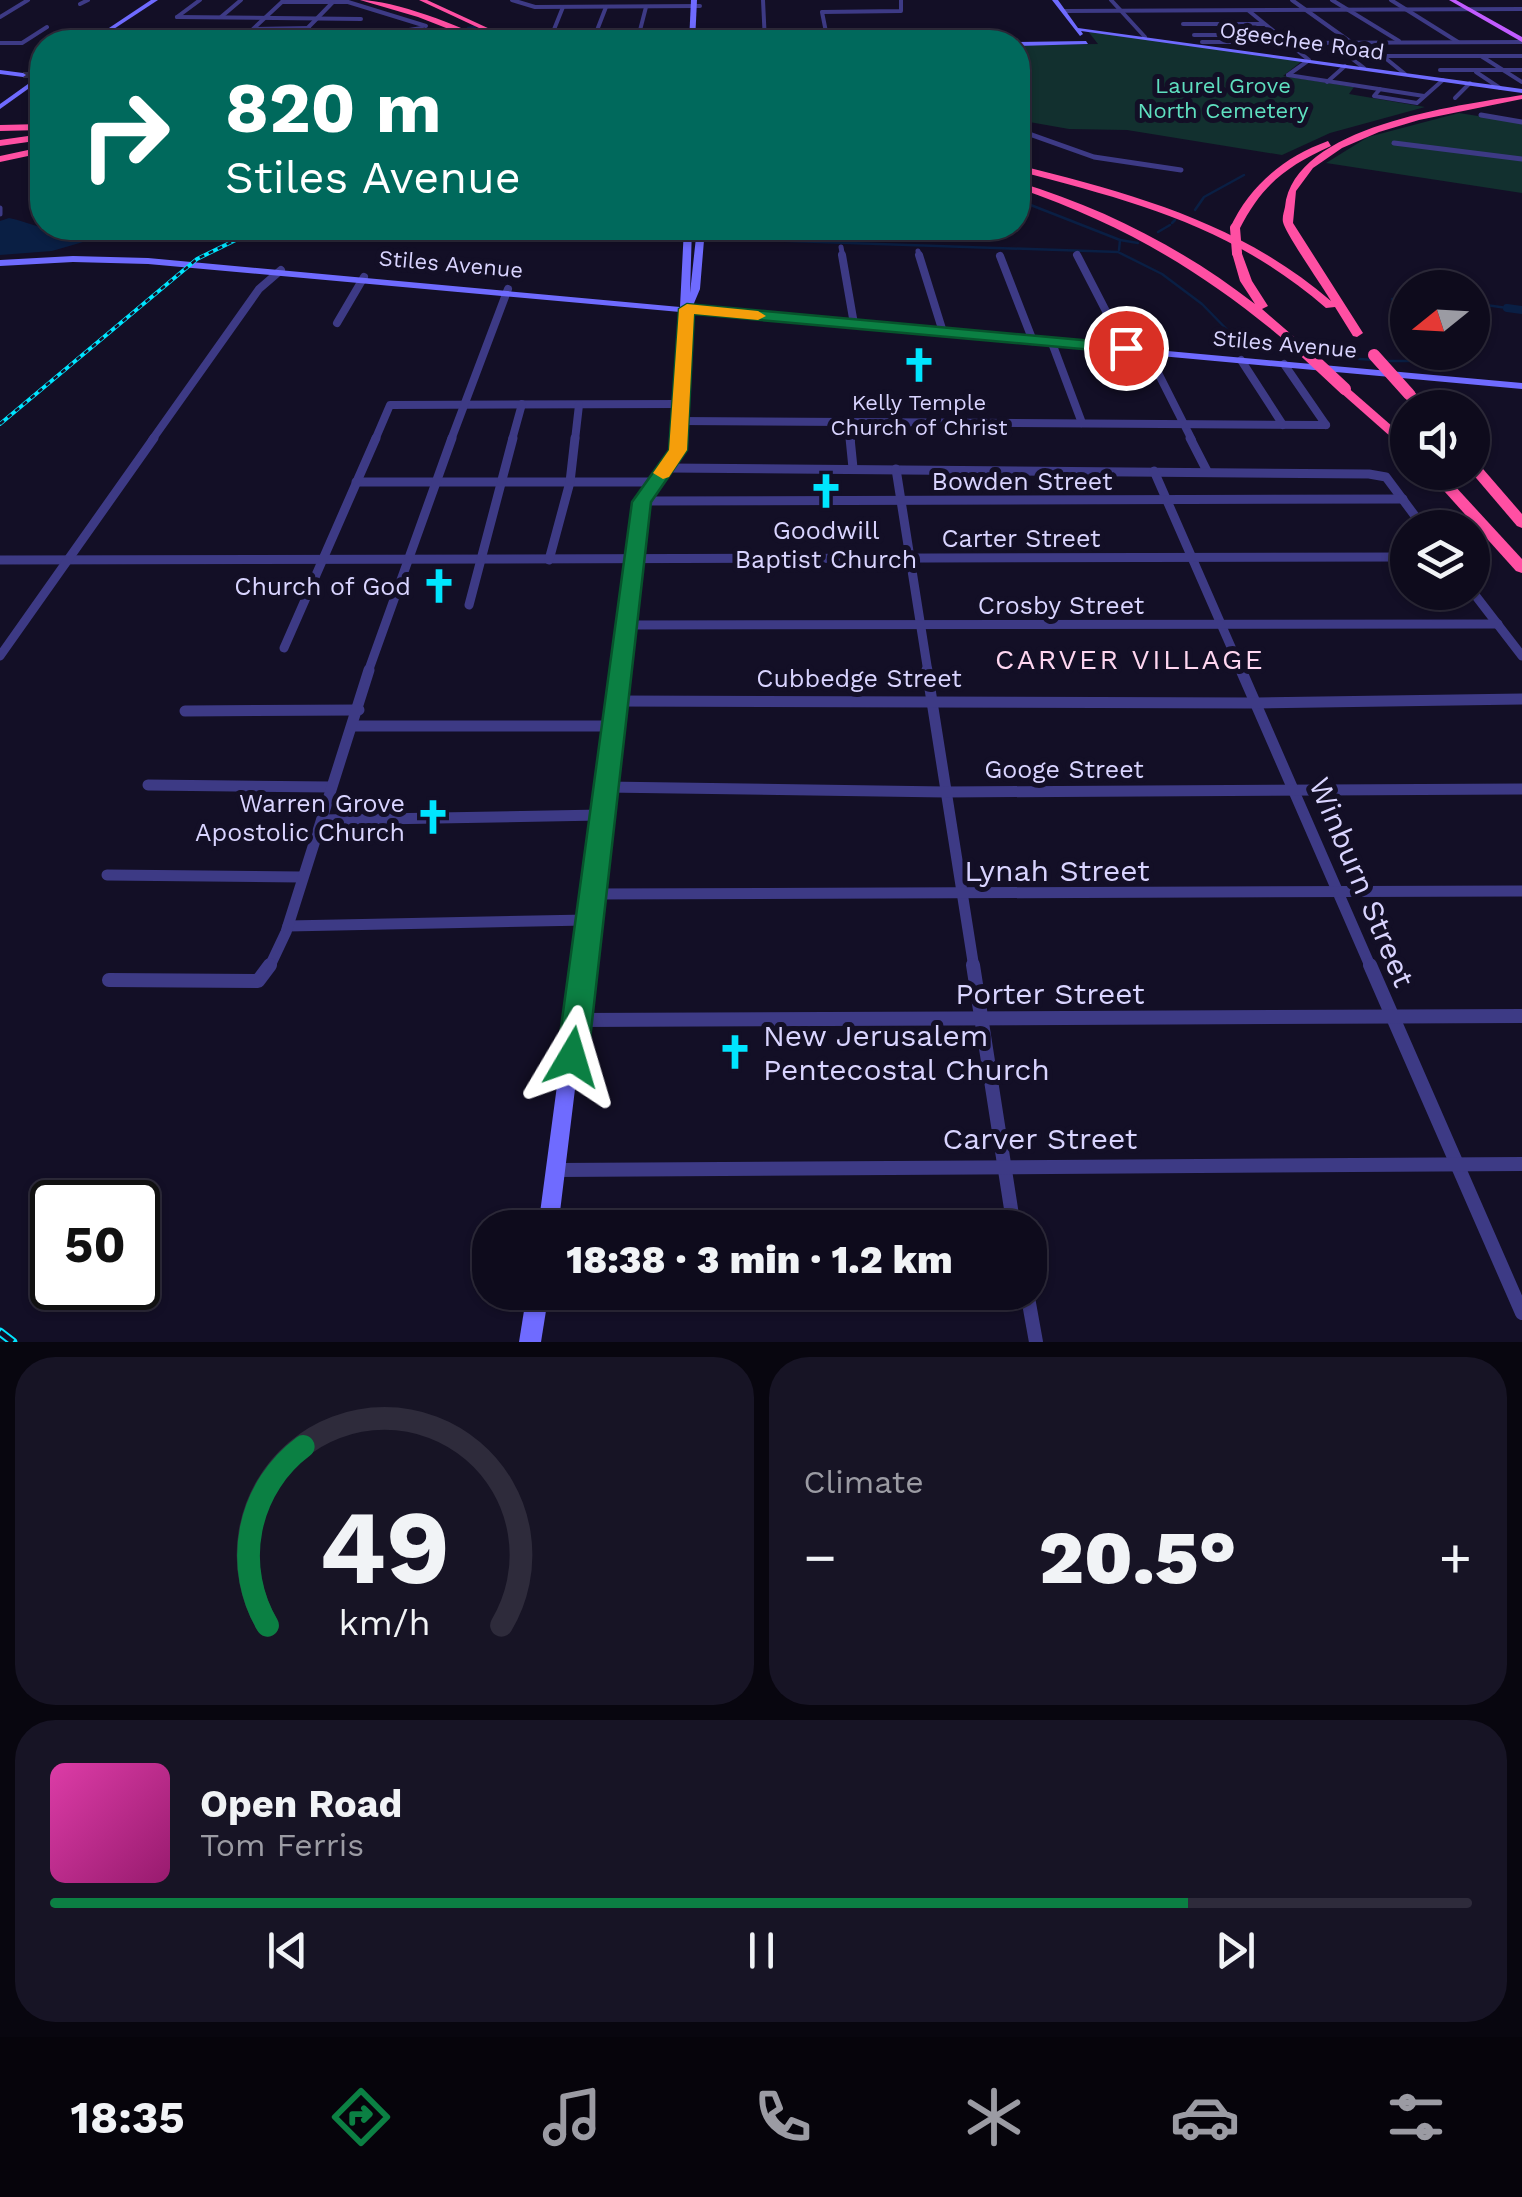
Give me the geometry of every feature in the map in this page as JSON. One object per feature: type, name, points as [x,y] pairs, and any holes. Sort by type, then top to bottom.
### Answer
[{"type":"highway","points":[[363,0],[408,12]]},
{"type":"highway","points":[[374,0],[455,30]]},
{"type":"highway","points":[[422,0],[490,30]]},
{"type":"highway","points":[[469,10],[482,26]]},
{"type":"highway","points":[[1495,100],[1504,88]]},
{"type":"highway","points":[[1273,323],[1246,281],[1234,228],[1257,187],[1303,154],[1383,123],[1522,94]]},
{"type":"highway","points":[[1357,334],[1288,223],[1286,210],[1296,182],[1324,156],[1354,138],[1522,94]]},
{"type":"highway","points":[[0,128],[30,127]]},
{"type":"highway","points":[[0,145],[30,141]]},
{"type":"highway","points":[[0,159],[30,153]]},
{"type":"highway","points":[[1030,171],[1166,210],[1238,242],[1313,290],[1406,390]]},
{"type":"highway","points":[[1030,190],[1153,238],[1227,285],[1300,346],[1390,431]]},
{"type":"highway","points":[[1490,486],[1522,523]]},
{"type":"highway","points":[[1450,490],[1522,568]]},
{"type":"main road","points":[[109,30],[155,0]]},
{"type":"main road","points":[[1452,0],[1522,39]]},
{"type":"main road","points":[[1461,0],[1522,39]]},
{"type":"main road","points":[[530,1342],[535,1310]]},
{"type":"street","points":[[1,16],[28,0]]},
{"type":"street","points":[[80,4],[88,0]]},
{"type":"street","points":[[200,0],[176,17],[361,20]]},
{"type":"street","points":[[220,17],[242,0]]},
{"type":"street","points":[[512,0],[520,6],[563,7],[697,3],[696,30]]},
{"type":"street","points":[[763,0],[765,30]]},
{"type":"street","points":[[826,30],[822,12],[902,11],[901,0]]},
{"type":"street","points":[[1030,44],[1090,45],[1055,0]]},
{"type":"street","points":[[1112,0],[1145,37]]},
{"type":"street","points":[[1216,0],[1228,10]]},
{"type":"street","points":[[1252,0],[1264,10]]},
{"type":"street","points":[[1292,0],[1352,42]]},
{"type":"street","points":[[1332,0],[1454,81]]},
{"type":"street","points":[[1392,0],[1522,82]]},
{"type":"street","points":[[253,28],[283,1],[351,2],[425,27],[409,30]]},
{"type":"street","points":[[253,28],[308,28],[333,2]]},
{"type":"street","points":[[1162,2],[1203,44],[1522,39]]},
{"type":"street","points":[[640,30],[646,6]]},
{"type":"street","points":[[553,30],[563,7]]},
{"type":"street","points":[[597,30],[606,7]]},
{"type":"street","points":[[1248,10],[1309,60],[1288,75],[1424,96]]},
{"type":"street","points":[[1064,11],[1522,10]]},
{"type":"street","points":[[1184,24],[1265,24]]},
{"type":"street","points":[[41,30],[47,26]]},
{"type":"street","name":"Ogeechee Road","points":[[1076,29],[1203,44],[1504,88],[1522,94]]},
{"type":"street","points":[[1194,35],[1280,35]]},
{"type":"street","points":[[0,42],[22,42],[30,37]]},
{"type":"street","points":[[1332,42],[1364,68]]},
{"type":"street","points":[[1350,56],[1522,56]]},
{"type":"street","points":[[1383,56],[1405,74]]},
{"type":"street","points":[[1327,82],[1345,66]]},
{"type":"street","points":[[1440,70],[1522,70]]},
{"type":"street","points":[[3,72],[25,73]]},
{"type":"street","points":[[1475,72],[1504,88]]},
{"type":"street","points":[[1380,89],[1374,96],[1417,103],[1443,80]]},
{"type":"street","points":[[0,107],[30,83]]},
{"type":"street","points":[[1455,98],[1470,83]]},
{"type":"street","points":[[1481,115],[1522,122]]},
{"type":"street","points":[[1030,134],[1094,157],[1182,170]]},
{"type":"street","points":[[1394,143],[1522,159]]},
{"type":"street","points":[[687,240],[676,292],[687,309]]},
{"type":"street","points":[[551,1210],[641,502],[678,450],[687,309],[696,289],[700,240]]},
{"type":"street","points":[[841,247],[854,324]]},
{"type":"street","points":[[918,252],[942,332]]},
{"type":"street","points":[[1076,254],[1126,348]]},
{"type":"street","points":[[1000,256],[1033,341]]},
{"type":"street","name":"Stiles Avenue","points":[[0,264],[99,259],[687,309]]},
{"type":"street","points":[[0,656],[259,289],[279,272]]},
{"type":"street","points":[[337,323],[362,279]]},
{"type":"street","points":[[110,980],[258,981],[268,970],[288,926],[300,877],[354,726],[405,561],[506,291]]},
{"type":"street","name":"Stiles Avenue","points":[[506,291],[1522,386]]},
{"type":"street","points":[[640,302],[676,292]]},
{"type":"street","points":[[1052,343],[1082,423]]},
{"type":"street","points":[[1147,351],[1207,472]]},
{"type":"street","points":[[1241,360],[1283,425]]},
{"type":"street","points":[[680,421],[1326,425],[1284,364]]},
{"type":"street","points":[[470,605],[522,404]]},
{"type":"street","points":[[284,648],[390,405],[680,404]]},
{"type":"street","points":[[549,560],[570,482],[579,405]]},
{"type":"street","points":[[849,422],[852,468]]},
{"type":"street","points":[[668,468],[1386,476],[1411,510]]},
{"type":"street","points":[[896,469],[1011,1210]]},
{"type":"street","name":"Winburn Street","points":[[1154,471],[1522,1314]]},
{"type":"street","points":[[356,482],[654,482]]},
{"type":"street","name":"Bowden Street","points":[[641,502],[1403,499]]},
{"type":"street","name":"Carter Street","points":[[0,560],[1390,557]]},
{"type":"street","points":[[1487,610],[1522,656]]},
{"type":"street","name":"Crosby Street","points":[[624,625],[1498,624]]},
{"type":"street","name":"Cubbedge Street","points":[[616,701],[1257,703],[1522,699]]},
{"type":"street","points":[[185,711],[358,710]]},
{"type":"street","points":[[354,726],[613,726]]},
{"type":"street","points":[[148,785],[331,787]]},
{"type":"street","name":"Googe Street","points":[[606,787],[945,792],[1522,788]]},
{"type":"street","points":[[322,820],[602,815]]},
{"type":"street","points":[[107,875],[300,877]]},
{"type":"street","name":"Lynah Street","points":[[591,894],[1522,891]]},
{"type":"street","points":[[288,926],[588,920]]},
{"type":"street","name":"Porter Street","points":[[578,1020],[1522,1016]]},
{"type":"street","name":"Carver Street","points":[[557,1170],[1522,1164]]},
{"type":"street","points":[[1030,1310],[1036,1342]]},
{"type":"green space","name":"Laurel Grove North Cemetery","points":[[1087,30],[1302,61],[1283,76],[1354,87],[1349,94],[1425,107],[1330,133],[1282,155],[1127,130],[1069,129],[1030,122],[1030,45],[1098,44]]},
{"type":"green space","points":[[1459,113],[1522,123],[1522,193],[1326,163],[1368,137]]},
{"type":"water","points":[[9,218],[30,224],[30,240],[83,242],[52,251],[0,255],[0,221]]},
{"type":"waterway","points":[[468,28],[475,27]]},
{"type":"waterway","points":[[1195,210],[1204,197],[1244,175]]},
{"type":"waterway","points":[[1030,205],[1120,240]]},
{"type":"waterway","points":[[1172,223],[1175,220]]},
{"type":"waterway","points":[[1158,232],[1170,225]]},
{"type":"waterway","points":[[759,240],[1118,252],[1162,274],[1202,304],[1243,346],[1300,355]]},
{"type":"waterway","points":[[1119,250],[1120,240]]},
{"type":"waterway","points":[[1120,240],[1138,243]]},
{"type":"waterway","points":[[1490,306],[1507,308]]},
{"type":"waterway","points":[[1507,308],[1522,310]]},
{"type":"waterway","points":[[1315,356],[1375,360]]},
{"type":"waterway","points":[[1384,361],[1390,361]]},
{"type":"tunnel","points":[[23,75],[30,75]]},
{"type":"railway","points":[[0,424],[197,259],[236,240]]},
{"type":"railway","points":[[0,1332],[13,1342]]},
{"type":"slow traffic","points":[[663,473],[678,450],[687,309],[758,316]]},
{"type":"place","name":"Kelly Temple Church of Christ","points":[[919,365]]},
{"type":"place","name":"Goodwill Baptist Church","points":[[826,491]]},
{"type":"place","name":"Church of God","points":[[439,586]]},
{"type":"place","name":"Warren Grove Apostolic Church","points":[[433,817]]},
{"type":"place","name":"New Jerusalem Pentecostal Church","points":[[735,1052]]},
{"type":"district","name":"CARVER VILLAGE","points":[[1130,659]]},
{"type":"route","points":[[572,1057],[641,502],[678,450],[687,309],[1126,348]]}]
